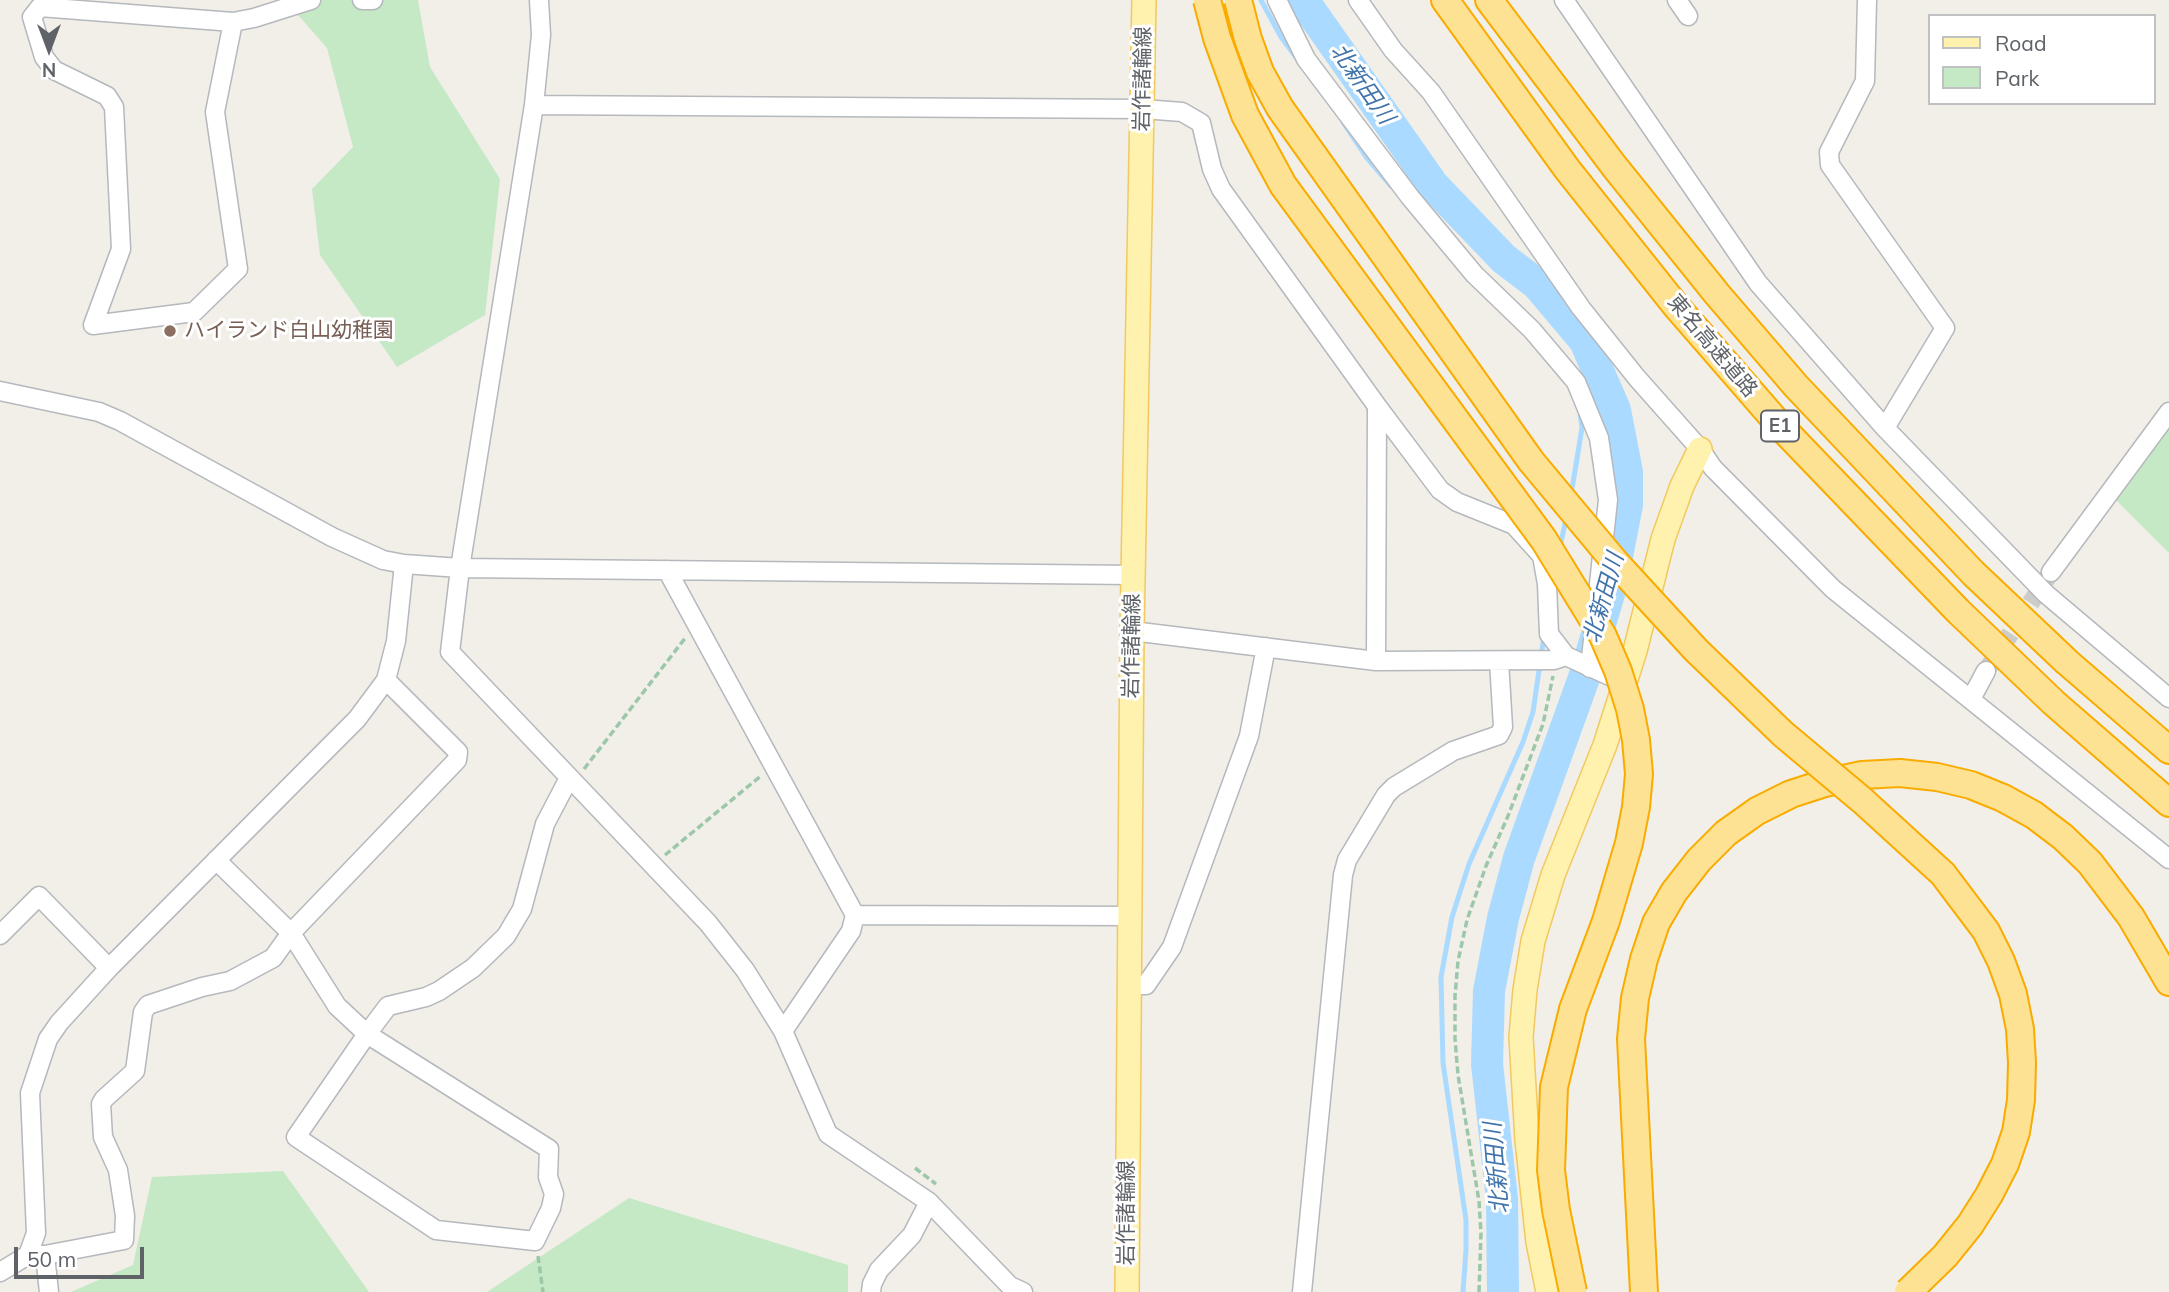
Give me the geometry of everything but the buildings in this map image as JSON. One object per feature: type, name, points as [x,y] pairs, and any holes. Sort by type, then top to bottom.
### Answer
[{"type":"highway","points":[[1207,0],[1217,38],[1245,115],[1283,185],[1545,540],[1603,636],[1630,709],[1639,775],[1629,844],[1610,908],[1573,1009],[1554,1087],[1551,1170],[1556,1210],[1573,1292]]},
{"type":"highway","points":[[1238,0],[1260,72],[1280,108],[1531,461],[1616,563],[1696,650],[1783,734],[1863,801],[1942,874],[1986,931],[2005,972],[2020,1029],[2021,1100],[2016,1132],[2005,1164],[1970,1225],[1945,1256],[1908,1292]]},
{"type":"highway","name":"東名高速道路","points":[[1446,0],[1567,169],[1676,306],[1783,429],[1870,523],[1958,611],[2054,703],[2169,803]]},
{"type":"highway","name":"東名高速道路","points":[[1489,0],[1614,166],[1717,294],[1797,387],[1973,573],[2067,662],[2169,750]]},
{"type":"highway","points":[[1644,1292],[1631,1052],[1635,998],[1644,959],[1656,923],[1674,892],[1699,860],[1726,833],[1757,811],[1791,794],[1862,775],[1900,773],[1937,777],[1971,785],[2003,797],[2034,815],[2063,837],[2090,863],[2131,917],[2169,982]]},
{"type":"main road","name":"岩作諸輪線","points":[[1127,1292],[1132,631],[1144,0]]},
{"type":"main road","points":[[1548,1292],[1538,1242],[1527,1140],[1521,1037],[1533,941],[1553,875],[1605,745],[1625,683],[1663,539],[1682,486],[1700,449]]},
{"type":"street","points":[[233,22],[215,112],[238,269],[194,312],[93,325],[121,248],[114,107],[107,96],[54,69],[44,57],[32,17],[40,7],[233,22],[311,0]]},
{"type":"street","points":[[362,0],[373,0]]},
{"type":"street","points":[[539,0],[541,35],[534,105],[460,568],[450,652],[708,923],[745,970],[783,1031],[828,1133],[929,1202],[1010,1286],[1023,1292]]},
{"type":"street","points":[[1277,0],[1306,59],[1410,197],[1474,274],[1532,330],[1576,382],[1598,438],[1608,500],[1590,668]]},
{"type":"street","points":[[1358,0],[1393,50],[1431,92],[1581,308],[1722,477],[1833,589],[2169,859]]},
{"type":"street","points":[[1677,0],[1688,16]]},
{"type":"street","points":[[1867,0],[1865,80],[1829,152],[1830,165],[1945,328],[1885,428]]},
{"type":"street","points":[[1573,3],[1758,284],[1885,428],[2046,594],[2169,698]]},
{"type":"street","points":[[534,105],[1143,109],[1182,112],[1201,123],[1212,169],[1221,189],[1440,490],[1457,502],[1514,525],[1542,556],[1547,584],[1549,634],[1562,658]]},
{"type":"street","points":[[0,391],[99,412],[332,537],[383,560],[404,564],[460,568],[1134,575]]},
{"type":"street","points":[[1376,661],[1377,406]]},
{"type":"street","points":[[2051,572],[2169,412]]},
{"type":"street","points":[[49,1292],[36,1255],[36,1196],[30,1093],[48,1039],[109,968],[357,719],[386,680],[396,641],[404,564]]},
{"type":"street","points":[[667,570],[855,915],[850,931],[783,1031]]},
{"type":"street","points":[[1132,631],[1376,661],[1562,658],[1625,683]]},
{"type":"street","points":[[1128,985],[1146,985],[1172,947],[1249,736],[1266,648]]},
{"type":"street","points":[[1302,1292],[1343,876],[1348,860],[1386,795],[1394,787],[1453,751],[1499,735],[1503,727],[1499,661]]},
{"type":"street","points":[[1971,699],[1986,671]]},
{"type":"street","points":[[0,1272],[36,1255],[124,1240],[125,1216],[118,1170],[103,1137],[102,1104],[104,1099],[135,1071],[143,1012],[148,1004],[230,981],[273,958],[291,933],[457,760],[458,752],[386,680]]},
{"type":"street","points":[[216,860],[291,933],[337,1006],[368,1034],[549,1149],[548,1177],[554,1194],[551,1208],[536,1241],[436,1230],[296,1137],[368,1034],[388,1006],[439,991],[473,968],[506,936],[522,909],[544,824],[571,780]]},
{"type":"street","points":[[0,935],[39,896],[109,968]]},
{"type":"street","points":[[855,915],[1130,916]]},
{"type":"street","points":[[871,1292],[879,1270],[912,1236],[929,1202]]},
{"type":"path","points":[[571,780],[696,624]]},
{"type":"path","points":[[1479,1292],[1479,1201],[1458,1075],[1455,1039],[1458,961],[1467,920],[1543,724],[1553,672],[1562,658]]},
{"type":"path","points":[[652,865],[774,765]]},
{"type":"path","points":[[536,1241],[543,1292]]},
{"type":"green space","points":[[285,0],[418,0],[430,67],[500,179],[485,315],[397,367],[320,255],[312,189],[353,147],[327,48]]},
{"type":"green space","points":[[2169,423],[2169,553],[2112,496]]},
{"type":"green space","points":[[283,1171],[369,1292],[71,1292],[133,1265],[152,1177]]},
{"type":"green space","points":[[629,1198],[848,1265],[848,1292],[487,1292]]},
{"type":"waterway","points":[[1261,0],[1281,37],[1298,60]]},
{"type":"waterway","name":"北新田川","points":[[1303,0],[1433,185],[1504,259],[1537,284],[1585,341],[1615,410],[1627,472],[1627,505],[1611,587],[1585,675],[1519,858],[1503,918],[1489,991],[1487,1064],[1502,1199],[1503,1292]]},
{"type":"waterway","points":[[1343,122],[1367,158],[1391,186]]},
{"type":"waterway","points":[[1571,495],[1582,428],[1580,412]]},
{"type":"waterway","points":[[1560,547],[1566,519]]},
{"type":"waterway","points":[[1463,1292],[1466,1220],[1443,1063],[1441,977],[1452,917],[1469,864],[1523,742],[1533,712],[1544,636]]},
{"type":"tunnel","points":[[1986,671],[2051,572]]},
{"type":"place","name":"ハイランド白山幼稚園","points":[[170,331]]}]
